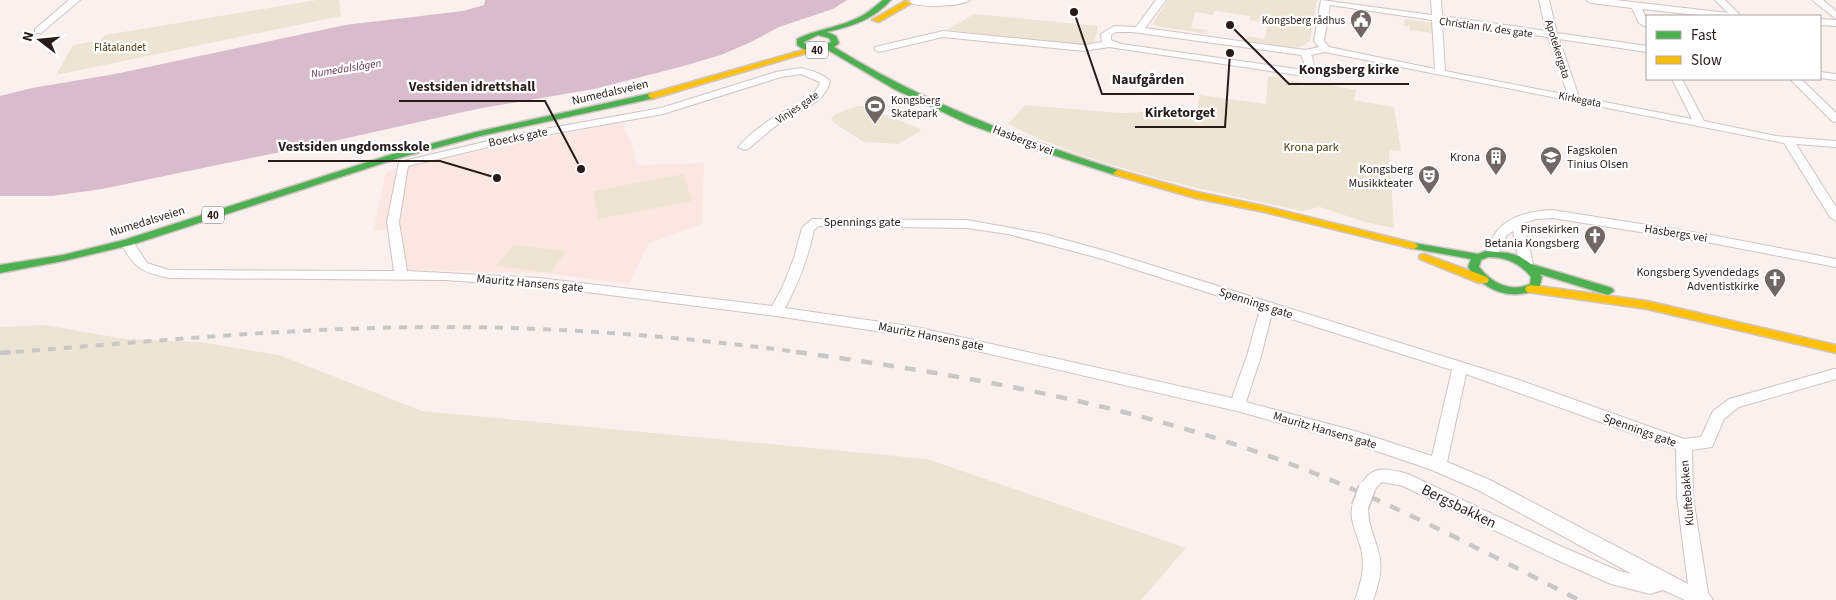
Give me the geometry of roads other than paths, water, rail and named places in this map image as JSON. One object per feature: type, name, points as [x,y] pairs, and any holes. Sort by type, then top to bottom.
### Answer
[{"type":"street","points":[[38,30],[75,0]]},
{"type":"street","name":"40","points":[[887,0],[859,21],[806,36],[800,41],[803,47],[813,50],[833,44],[913,1]]},
{"type":"street","points":[[893,0],[958,0]]},
{"type":"street","points":[[1139,30],[1161,0]]},
{"type":"street","points":[[1436,0],[1440,72]]},
{"type":"street","name":"Apotekergata","points":[[1544,0],[1553,36],[1574,98]]},
{"type":"street","points":[[1591,0],[1720,15]]},
{"type":"street","points":[[1720,0],[1735,15]]},
{"type":"street","points":[[1817,0],[1836,16]]},
{"type":"street","points":[[1109,44],[1106,41],[1106,34],[1111,30],[1139,30],[1305,53],[1325,49],[1319,41],[1326,1]]},
{"type":"street","name":"Christian IV. des gate","points":[[1326,1],[1437,20],[1646,49]]},
{"type":"street","points":[[1635,5],[1644,23]]},
{"type":"street","points":[[1821,22],[1836,23]]},
{"type":"street","name":"40","points":[[818,33],[832,36],[833,44]]},
{"type":"street","points":[[879,49],[943,34],[1084,48],[1109,44],[1297,72],[1307,70],[1309,62],[1305,53]]},
{"type":"street","name":"Numedalsveien","points":[[734,72],[800,41]]},
{"type":"street","name":"Hasbergs vei","points":[[833,44],[857,65],[913,94],[1026,142],[1132,178],[1228,203],[1259,214],[1408,252],[1508,291],[1531,289],[1646,305],[1836,349]]},
{"type":"street","name":"Kirkegata","points":[[1325,49],[1788,140],[1836,144]]},
{"type":"street","name":"Numedalsveien","points":[[0,269],[127,243],[396,156],[479,134],[665,93],[813,50]]},
{"type":"street","name":"Vinjes gate","points":[[744,147],[777,120],[813,99],[823,90],[825,81],[815,75],[801,71]]},
{"type":"street","name":"Boecks gate","points":[[401,276],[393,222],[403,164],[518,137],[663,111],[780,74],[801,71]]},
{"type":"street","points":[[1821,75],[1836,77]]},
{"type":"street","points":[[1678,80],[1699,123]]},
{"type":"street","points":[[1796,80],[1836,120]]},
{"type":"street","points":[[1788,140],[1836,218]]},
{"type":"street","name":"Hasbergs vei","points":[[1228,203],[1261,208],[1425,248],[1478,256],[1492,253],[1506,255],[1528,265],[1646,305]]},
{"type":"street","name":"Hasbergs vei","points":[[1492,253],[1502,233],[1518,224],[1524,218],[1536,215],[1559,215],[1751,246],[1836,263]]},
{"type":"street","name":"Spennings gate","points":[[776,311],[789,288],[801,258],[808,228],[816,222],[925,222],[967,224],[1008,230],[1104,255],[1267,308],[1460,367],[1684,445]]},
{"type":"street","points":[[1518,224],[1528,265],[1537,277],[1538,282],[1531,289]]},
{"type":"street","name":"Mauritz Hansens gate","points":[[127,243],[144,268],[169,274],[444,276],[539,282],[776,311],[916,332],[1237,405],[1355,437],[1438,465],[1484,485],[1664,582],[1702,599]]},
{"type":"street","points":[[1478,256],[1474,261],[1473,267],[1483,280]]},
{"type":"street","points":[[1237,405],[1254,356],[1267,308]]},
{"type":"street","points":[[1438,465],[1460,367]]},
{"type":"street","name":"Kluftebakken","points":[[1702,599],[1685,497],[1684,445],[1706,443],[1718,415],[1734,403],[1834,374]]},
{"type":"street","name":"Bergsbakken","points":[[1364,600],[1372,578],[1373,562],[1360,522],[1360,507],[1367,488],[1374,477],[1381,475],[1389,475],[1408,481],[1480,517],[1617,578],[1650,586],[1664,582]]},
{"type":"water","name":"Numedalslågen","points":[[485,0],[847,0],[833,9],[779,27],[721,55],[594,89],[477,109],[102,189],[52,196],[0,196],[0,96],[32,88],[115,74],[345,25],[463,11],[484,5]]},
{"type":"railway","points":[[12,352],[0,353],[276,332],[488,327],[624,334],[806,353]]},
{"type":"railway","points":[[796,352],[924,371],[1052,395],[1116,410],[1240,446],[1337,482],[1442,531],[1579,600]]},
{"type":"place","name":"Naufgården","points":[[1074,12]]},
{"type":"place","name":"Kongsberg kirke","points":[[1230,25]]},
{"type":"place","name":"Kongsberg rådhus","points":[[1361,39]]},
{"type":"place","name":"Kirketorget","points":[[1230,53]]},
{"type":"place","name":"Kongsberg Skatepark","points":[[875,125]]},
{"type":"place","name":"Vestsiden idrettshall","points":[[581,169]]},
{"type":"place","name":"Krona","points":[[1496,176]]},
{"type":"place","name":"Fagskolen Tinius Olsen","points":[[1551,176]]},
{"type":"place","name":"Vestsiden ungdomsskole","points":[[497,178]]},
{"type":"place","name":"Kongsberg Musikkteater","points":[[1429,195]]},
{"type":"place","name":"Pinsekirken Betania Kongsberg","points":[[1595,255]]},
{"type":"place","name":"Kongsberg Syvendedags Adventistkirke","points":[[1775,298]]},
{"type":"park label","name":"Flåtalandet","points":[[120,47]]},
{"type":"park label","name":"Krona park","points":[[1311,147]]}]
